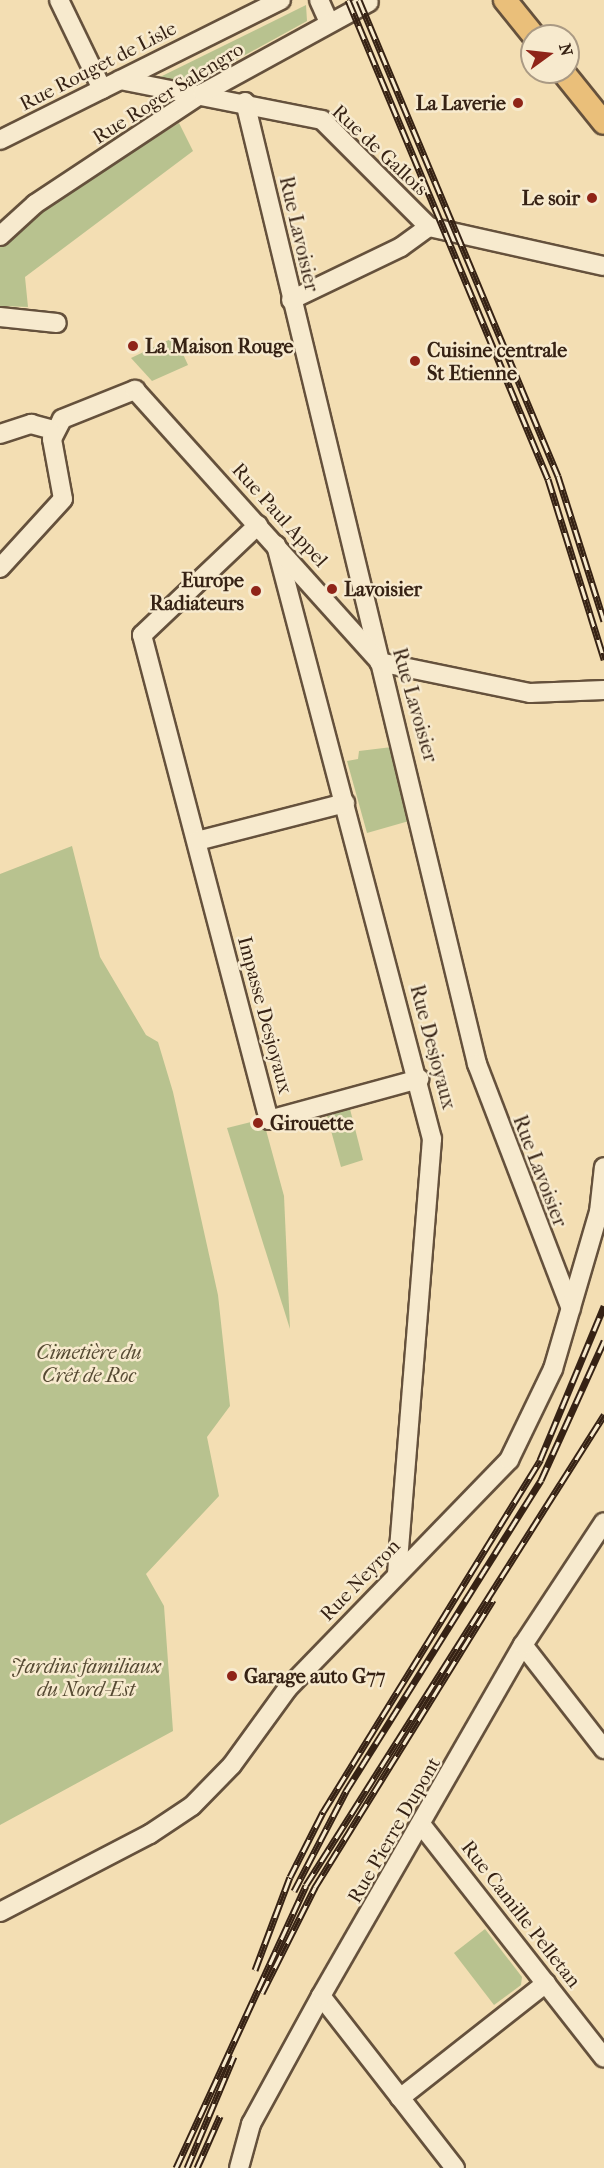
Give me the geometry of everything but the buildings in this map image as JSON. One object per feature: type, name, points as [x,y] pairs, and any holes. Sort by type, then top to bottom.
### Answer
[{"type":"main road","points":[[505,0],[524,24]]},
{"type":"main road","points":[[573,84],[604,123]]},
{"type":"street","points":[[59,0],[102,89]]},
{"type":"street","name":"Rue Rouget de Lisle","points":[[0,140],[281,0]]},
{"type":"street","points":[[319,0],[329,22]]},
{"type":"street","name":"Rue Roger Salengro","points":[[0,236],[35,204],[203,93],[369,2]]},
{"type":"street","name":"Rue de Gallois","points":[[120,80],[203,93],[322,120],[429,227],[604,266]]},
{"type":"street","name":"Rue Lavoisier","points":[[245,102],[379,662],[421,816],[477,1064],[571,1309]]},
{"type":"street","points":[[291,300],[400,247],[429,227]]},
{"type":"street","points":[[0,317],[57,323]]},
{"type":"street","name":"Rue Paul Appel","points":[[54,430],[73,412],[128,390],[147,398],[379,662]]},
{"type":"street","points":[[0,434],[31,424],[54,430],[63,490],[59,508],[0,568]]},
{"type":"street","name":"Impasse Desjoyaux","points":[[258,525],[142,635],[269,1120],[419,1079]]},
{"type":"street","name":"Rue Desjoyaux","points":[[276,545],[419,1079],[432,1138],[433,1176],[397,1574]]},
{"type":"street","points":[[379,662],[531,693],[604,690]]},
{"type":"street","points":[[197,841],[345,802]]},
{"type":"street","name":"Rue Neyron","points":[[0,1912],[150,1834],[192,1806],[232,1765],[288,1688],[515,1451],[553,1369],[599,1212],[604,1167]]},
{"type":"street","name":"Rue Pierre Dupont","points":[[238,2168],[251,2124],[321,1996],[423,1827],[523,1645],[604,1522]]},
{"type":"street","points":[[523,1645],[604,1749]]},
{"type":"street","name":"Rue Camille Pelletan","points":[[423,1827],[604,2058]]},
{"type":"street","points":[[400,2098],[546,1983]]},
{"type":"street","points":[[321,1996],[455,2168]]},
{"type":"green space","points":[[306,5],[307,21],[196,82],[158,78]]},
{"type":"green space","points":[[179,123],[193,151],[25,277],[28,307],[0,306],[0,246],[55,200]]},
{"type":"green space","points":[[175,337],[188,365],[152,381],[131,358]]},
{"type":"green space","points":[[392,747],[409,821],[367,833],[347,761],[358,759],[359,751]]},
{"type":"green space","points":[[72,846],[100,957],[146,1035],[158,1042],[173,1092],[218,1295],[230,1406],[207,1437],[219,1496],[146,1574],[164,1606],[173,1731],[0,1825],[0,874]]},
{"type":"green space","points":[[350,1109],[363,1160],[341,1167],[327,1116]]},
{"type":"green space","points":[[263,1119],[284,1196],[290,1329],[227,1128]]},
{"type":"green space","points":[[485,1929],[522,1977],[521,1985],[494,2005],[454,1953]]},
{"type":"railway","points":[[348,0],[548,479],[604,659]]},
{"type":"railway","points":[[359,0],[558,476],[604,621]]},
{"type":"railway","points":[[255,1970],[290,1877],[323,1812],[540,1460],[604,1306]]},
{"type":"railway","points":[[294,1891],[346,1791],[541,1480],[604,1341]]},
{"type":"railway","points":[[176,2168],[306,1885],[604,1415]]},
{"type":"railway","points":[[262,1993],[315,1887],[493,1600]]},
{"type":"railway","points":[[187,2168],[234,2056]]},
{"type":"railway","points":[[197,2168],[220,2116]]},
{"type":"place","name":"La Laverie","points":[[518,103]]},
{"type":"place","name":"Le soir","points":[[592,198]]},
{"type":"place","name":"La Maison Rouge","points":[[133,346]]},
{"type":"place","name":"Cuisine centrale St Etienne","points":[[415,361]]},
{"type":"place","name":"Lavoisier","points":[[332,589]]},
{"type":"place","name":"Europe Radiateurs","points":[[256,591]]},
{"type":"place","name":"Girouette","points":[[258,1123]]},
{"type":"place","name":"Garage auto G77","points":[[232,1676]]},
{"type":"park label","name":"Cimetière du Crêt de Roc","points":[[89,1364]]},
{"type":"park label","name":"Jardins familiaux du Nord-Est","points":[[86,1678]]}]
